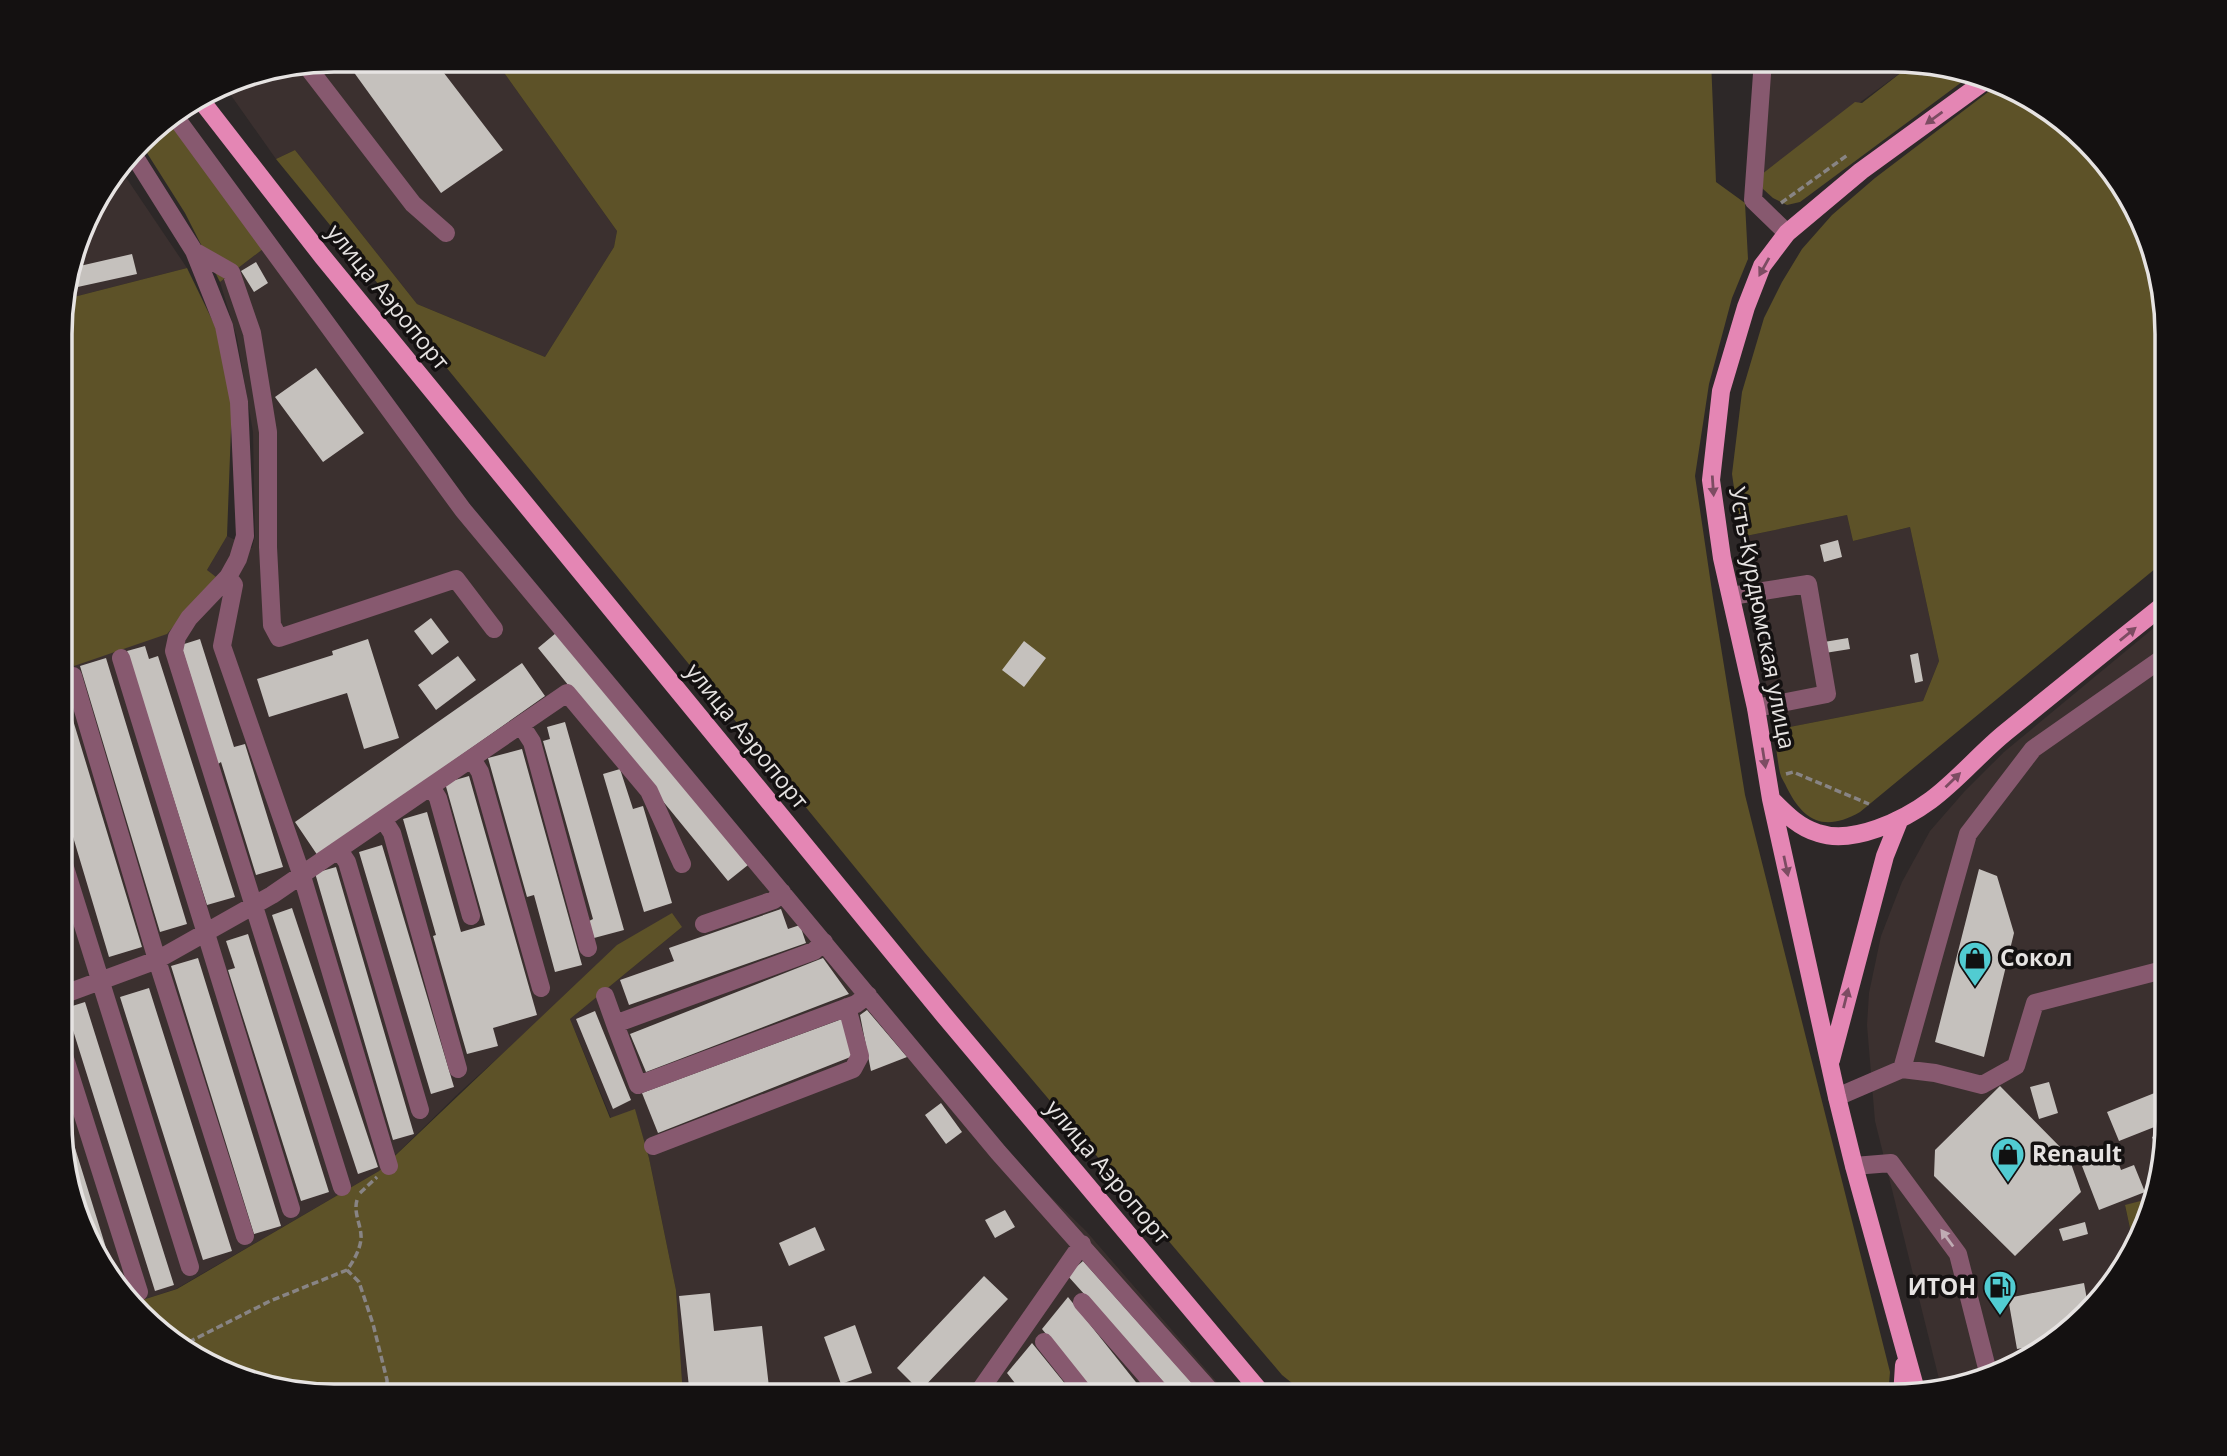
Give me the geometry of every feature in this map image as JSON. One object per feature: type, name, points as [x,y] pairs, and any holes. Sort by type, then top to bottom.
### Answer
[{"type":"main road","name":"Усть-Курдюмская улица","points":[[1914,1384],[1837,1097],[1771,799],[1756,708],[1722,558],[1711,480],[1721,391],[1746,307],[1762,266],[1787,233],[1861,171],[1978,86]]},
{"type":"main road","name":"улица Аэропорт","points":[[205,106],[323,256],[943,1014],[1254,1384]]},
{"type":"main road","points":[[1771,799],[1791,820],[1819,834],[1844,835],[1899,821],[1933,799],[1992,743],[2155,612]]},
{"type":"main road","name":"Усть-Курдюмская улица","points":[[1830,1064],[1863,932],[1885,856],[1899,821]]},
{"type":"main road","points":[[1903,1384],[1905,1351]]},
{"type":"street","points":[[1762,72],[1753,200],[1787,233]]},
{"type":"street","points":[[312,73],[413,204],[446,233]]},
{"type":"street","points":[[179,122],[463,510],[998,1152],[1204,1384]]},
{"type":"street","points":[[137,161],[194,251],[224,326],[239,402],[245,536],[238,559],[228,578],[189,618],[177,636],[174,651],[342,1187]]},
{"type":"street","points":[[194,251],[231,272],[252,333],[268,432],[268,547],[272,625],[279,638],[456,579],[494,629]]},
{"type":"street","points":[[228,578],[234,585],[222,646],[302,876],[389,1166]]},
{"type":"street","points":[[1731,596],[1808,584],[1828,694],[1756,708]]},
{"type":"street","points":[[121,658],[291,1209]]},
{"type":"street","points":[[1902,1069],[1968,834],[2033,749],[2155,663]]},
{"type":"street","points":[[72,676],[157,960],[245,1236]]},
{"type":"street","points":[[72,991],[157,960],[272,895],[567,693],[649,791],[682,864]]},
{"type":"street","points":[[521,725],[532,742],[589,948]]},
{"type":"street","points":[[472,759],[481,772],[541,988]]},
{"type":"street","points":[[430,787],[438,798],[471,916]]},
{"type":"street","points":[[383,820],[392,834],[458,1069]]},
{"type":"street","points":[[339,850],[347,862],[420,1110]]},
{"type":"street","points":[[72,890],[190,1267]]},
{"type":"street","points":[[704,924],[774,900],[782,892]]},
{"type":"street","points":[[615,1024],[814,951],[824,942]]},
{"type":"street","points":[[1837,1097],[1902,1069],[1935,1073],[1982,1085],[2016,1066],[2035,1003],[2155,972]]},
{"type":"street","points":[[605,996],[638,1085],[856,1004],[867,995]]},
{"type":"street","points":[[653,1146],[853,1069],[860,1056],[847,1007]]},
{"type":"street","points":[[72,1081],[139,1292]]},
{"type":"street","points":[[1854,1166],[1891,1163],[1958,1254],[1987,1366]]},
{"type":"street","points":[[983,1384],[1082,1244]]},
{"type":"street","points":[[1082,1302],[1154,1384]]},
{"type":"street","points":[[1044,1342],[1077,1384]]},
{"type":"path","points":[[1780,776],[1793,772],[1869,804]]},
{"type":"path","points":[[190,1341],[270,1301],[347,1270],[354,1260],[361,1239],[355,1207],[358,1195],[389,1166]]},
{"type":"path","points":[[347,1270],[359,1282],[373,1324],[387,1384]]},
{"type":"shaded area","points":[[317,72],[504,72],[617,231],[614,247],[545,357],[417,304],[295,150],[276,159],[230,94],[266,81]]},
{"type":"shaded area","points":[[504,72],[1711,72],[1716,182],[1745,203],[1748,259],[1732,298],[1709,384],[1695,476],[1745,795],[1890,1372],[1889,1384],[1293,1384],[1282,1375],[925,953],[276,159],[295,150],[417,304],[545,357],[614,247],[617,231]]},
{"type":"shaded area","points":[[1770,72],[1902,72],[1762,174]]},
{"type":"shaded area","points":[[1902,72],[1922,76],[1927,74],[1963,81],[1800,202],[1787,205],[1763,189],[1762,174],[1855,102],[1862,103]]},
{"type":"shaded area","points":[[1990,91],[2024,107],[2053,126],[2101,174],[2120,203],[2135,234],[2146,266],[2153,300],[2155,569],[1860,812],[1848,818],[1826,822],[1808,816],[1801,809],[1781,777],[1774,730],[1923,701],[1939,661],[1910,527],[1853,541],[1847,515],[1741,537],[1732,474],[1742,392],[1764,318],[1802,249],[1832,215],[1875,178]]},
{"type":"shaded area","points":[[173,126],[263,249],[220,282],[185,213],[147,153]]},
{"type":"shaded area","points":[[125,176],[187,268],[75,297],[92,234],[107,203]]},
{"type":"shaded area","points":[[263,249],[803,922],[907,1057],[1086,1231],[1219,1384],[682,1384],[676,1290],[649,1158],[635,1110],[611,1118],[570,1019],[682,927],[542,1018],[460,1092],[379,1171],[176,1289],[142,1300],[137,1295],[116,1268],[92,1222],[81,1190],[72,1139],[72,660],[74,666],[215,578],[207,570],[227,536],[252,548],[255,536],[253,432],[237,338],[220,282]]},
{"type":"shaded area","points":[[187,268],[217,330],[232,402],[227,536],[207,570],[216,577],[167,634],[74,666],[72,317],[75,297]]},
{"type":"shaded area","points":[[1847,515],[1853,541],[1910,527],[1939,661],[1923,701],[1774,730],[1741,537]]},
{"type":"shaded area","points":[[2155,627],[2155,1139],[2146,1190],[2143,1201],[2125,1206],[2131,1232],[2111,1268],[2090,1295],[2066,1319],[2039,1340],[2009,1357],[1977,1370],[1939,1380],[1875,1121],[1867,1025],[1869,993],[1881,936],[1902,882],[1930,831],[2004,752]]},
{"type":"shaded area","points":[[672,913],[682,927],[570,1019],[610,1118],[635,1109],[649,1158],[676,1290],[682,1384],[300,1382],[266,1375],[218,1357],[174,1330],[142,1300],[177,1289],[379,1171],[617,945]]},
{"type":"shaded area","points":[[2143,1200],[2131,1232],[2125,1205]]},
{"type":"building","points":[[354,72],[443,72],[503,150],[441,193]]},
{"type":"building","points":[[132,254],[137,274],[76,287],[81,266]]},
{"type":"building","points":[[256,262],[268,283],[254,292],[241,271]]},
{"type":"building","points":[[316,368],[364,433],[323,462],[275,397]]},
{"type":"building","points":[[1838,540],[1842,557],[1824,562],[1820,545]]},
{"type":"building","points":[[431,618],[449,642],[432,655],[414,631]]},
{"type":"building","points":[[556,633],[748,865],[728,881],[538,648]]},
{"type":"building","points":[[1848,638],[1850,649],[1825,653],[1824,642]]},
{"type":"building","points":[[200,639],[234,747],[245,744],[283,867],[256,875],[181,645]]},
{"type":"building","points":[[368,639],[399,738],[364,749],[347,693],[269,717],[257,679],[333,655],[332,651]]},
{"type":"building","points":[[1024,641],[1046,658],[1024,687],[1002,670]]},
{"type":"building","points":[[145,646],[149,659],[158,656],[235,897],[207,905],[127,651]]},
{"type":"building","points":[[1918,653],[1923,681],[1915,683],[1910,655]]},
{"type":"building","points":[[458,656],[476,680],[436,710],[418,685]]},
{"type":"building","points":[[106,658],[187,924],[160,932],[80,666]]},
{"type":"building","points":[[522,663],[545,696],[318,856],[295,822]]},
{"type":"building","points":[[72,717],[142,947],[109,957],[72,833]]},
{"type":"building","points":[[565,722],[624,930],[594,938],[589,921],[593,919],[543,741],[550,739],[547,727]]},
{"type":"building","points":[[522,749],[582,965],[555,972],[534,895],[527,897],[488,758]]},
{"type":"building","points":[[620,769],[633,809],[643,806],[672,903],[644,912],[603,774]]},
{"type":"building","points":[[469,776],[537,1015],[493,1028],[498,1046],[467,1054],[403,819],[427,812],[461,932],[485,925],[445,783]]},
{"type":"building","points":[[382,845],[454,1087],[431,1094],[359,852]]},
{"type":"building","points":[[336,867],[414,1134],[393,1140],[315,873]]},
{"type":"building","name":"Сокол","points":[[1979,869],[1997,876],[2014,933],[1984,1057],[1935,1042]]},
{"type":"building","points":[[292,908],[378,1167],[358,1174],[272,915]]},
{"type":"building","points":[[781,909],[788,929],[800,925],[806,943],[629,1005],[620,980],[674,961],[669,948]]},
{"type":"building","points":[[248,934],[329,1192],[301,1201],[228,970],[235,968],[226,941]]},
{"type":"building","points":[[198,958],[281,1226],[254,1234],[171,966]]},
{"type":"building","points":[[823,958],[849,994],[646,1072],[630,1034]]},
{"type":"building","points":[[149,988],[232,1251],[203,1260],[120,997]]},
{"type":"building","points":[[85,1002],[174,1285],[155,1291],[72,1027],[72,1006]]},
{"type":"building","points":[[867,1010],[907,1057],[871,1071],[860,1015]]},
{"type":"building","points":[[595,1011],[631,1100],[613,1109],[576,1019]]},
{"type":"building","points":[[842,1019],[853,1056],[658,1133],[642,1093]]},
{"type":"building","points":[[2049,1082],[2058,1113],[2039,1119],[2030,1087]]},
{"type":"building","points":[[2000,1086],[2068,1155],[2081,1192],[2015,1256],[1934,1176],[1935,1150]]},
{"type":"building","points":[[2155,1093],[2155,1127],[2119,1141],[2107,1112]]},
{"type":"building","points":[[941,1103],[962,1132],[946,1144],[925,1115]]},
{"type":"building","points":[[72,1138],[108,1255],[92,1222],[81,1190]]},
{"type":"building","points":[[2115,1153],[2121,1170],[2134,1165],[2145,1192],[2099,1210],[2082,1166]]},
{"type":"building","points":[[1005,1210],[1015,1227],[995,1238],[985,1220]]},
{"type":"building","points":[[2085,1222],[2088,1234],[2063,1241],[2059,1229]]},
{"type":"building","points":[[815,1227],[825,1250],[789,1266],[779,1243]]},
{"type":"building","points":[[1083,1261],[1193,1384],[1165,1384],[1067,1275]]},
{"type":"building","points":[[984,1276],[1008,1299],[927,1384],[913,1384],[897,1368]]},
{"type":"building","points":[[2084,1283],[2087,1298],[2053,1330],[2027,1347],[2017,1349],[2008,1298]]},
{"type":"building","points":[[710,1293],[714,1331],[762,1326],[769,1384],[689,1384],[679,1296]]},
{"type":"building","points":[[1068,1297],[1137,1384],[1086,1384],[1042,1329]]},
{"type":"building","points":[[855,1325],[872,1373],[841,1384],[824,1337]]},
{"type":"building","points":[[1032,1343],[1065,1384],[1016,1384],[1007,1373]]},
{"type":"place","name":"Сокол","points":[[1975,988]]},
{"type":"place","name":"Renault","points":[[2008,1184]]},
{"type":"place","name":"ИТОН","points":[[2000,1317]]}]
